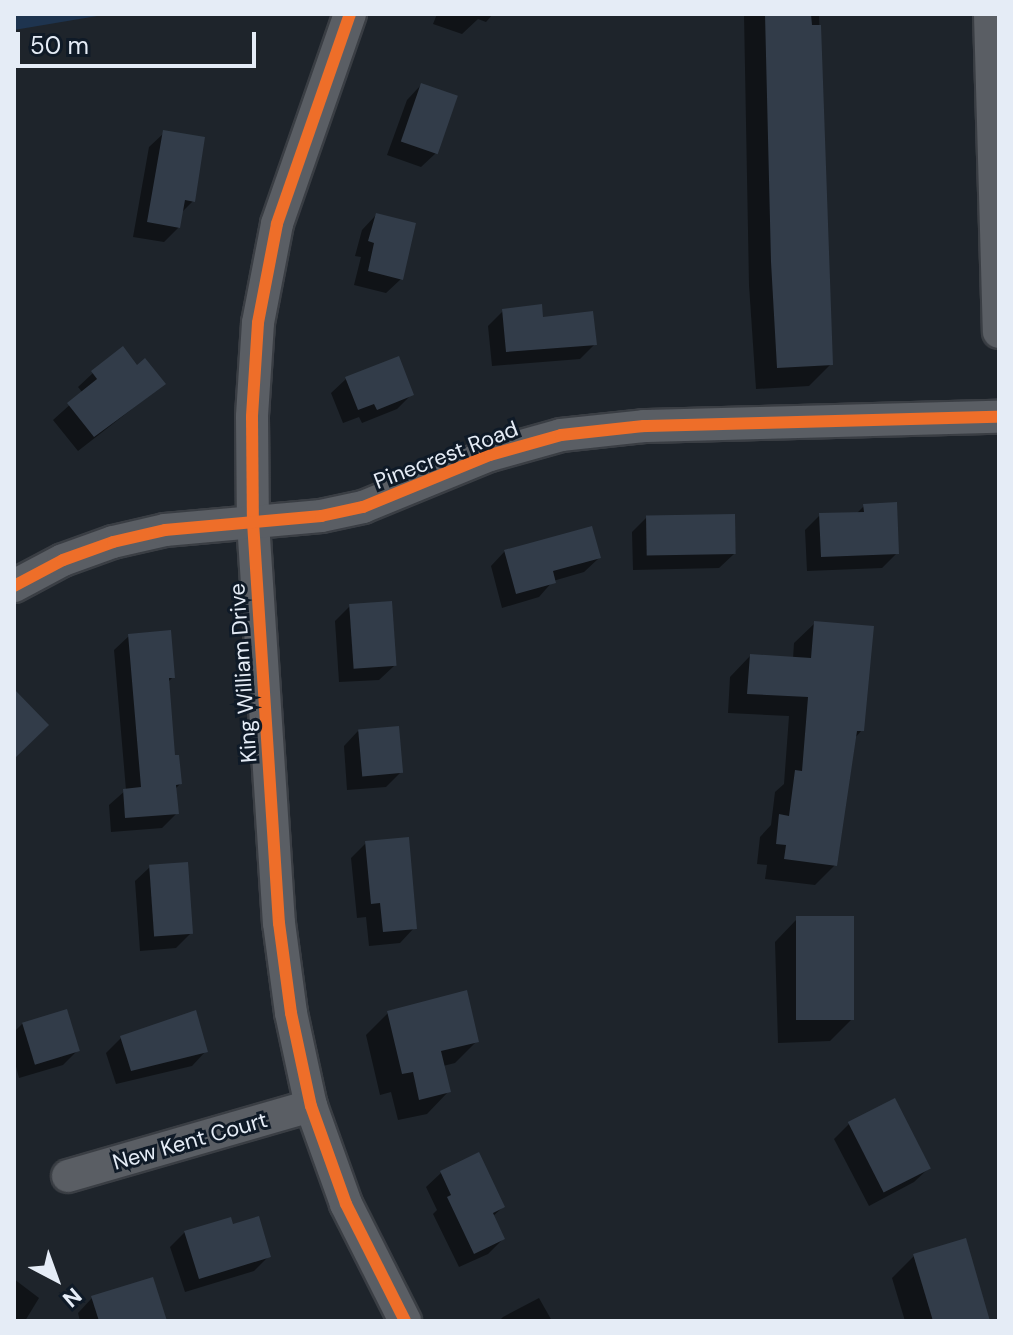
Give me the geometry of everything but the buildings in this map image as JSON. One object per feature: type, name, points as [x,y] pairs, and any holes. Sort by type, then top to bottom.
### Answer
[{"type":"street","name":"King William Drive","points":[[350,14],[277,224],[258,323],[252,417],[253,522],[279,923],[291,1013],[311,1106],[346,1204],[405,1321]]},
{"type":"street","points":[[990,14],[999,332]]},
{"type":"street","name":"Pinecrest Road","points":[[14,586],[63,560],[113,542],[165,530],[321,516],[363,507],[490,455],[561,435],[644,426],[999,417]]},
{"type":"street","name":"New Kent Court","points":[[68,1176],[311,1106]]},
{"type":"shaded area","points":[[14,14],[109,14],[14,30]]},
{"type":"cycle path","points":[[350,14],[277,224],[258,323],[252,417],[253,522],[279,923],[291,1013],[311,1106],[346,1204],[405,1321]]},
{"type":"cycle path","points":[[14,586],[63,560],[113,542],[165,530],[321,516],[363,507],[490,455],[561,435],[644,426],[999,417]]}]
